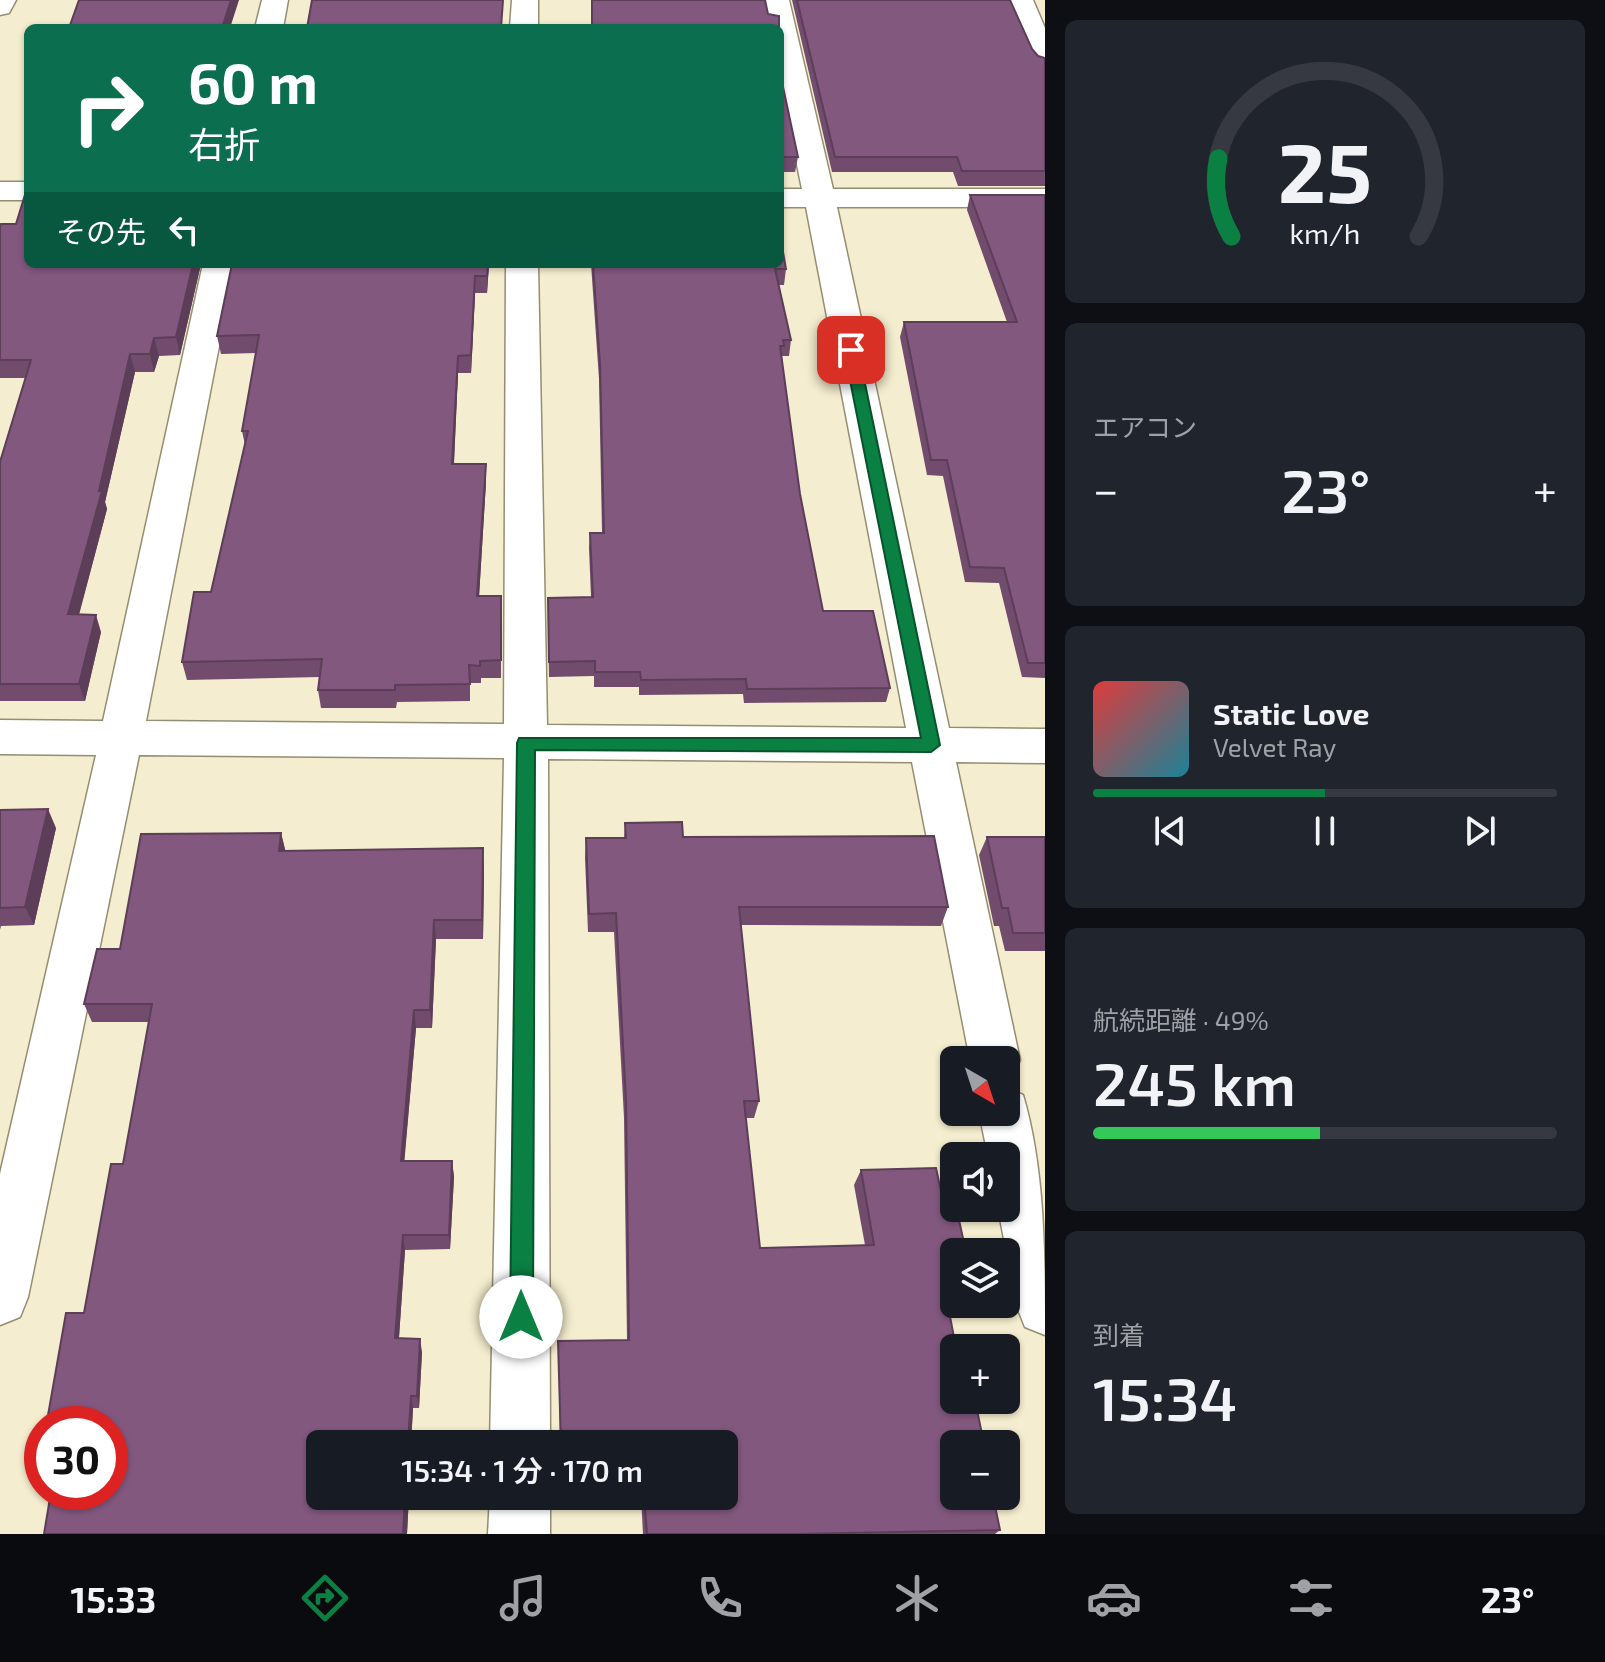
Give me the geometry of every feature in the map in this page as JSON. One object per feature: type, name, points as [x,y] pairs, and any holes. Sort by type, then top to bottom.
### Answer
[{"type":"street","points":[[0,7],[3,0]]},
{"type":"street","points":[[270,24],[275,0]]},
{"type":"street","points":[[524,24],[525,0]]},
{"type":"street","points":[[776,0],[781,24]]},
{"type":"street","points":[[1020,0],[1045,62]]},
{"type":"street","points":[[784,36],[992,1046]]},
{"type":"street","points":[[0,191],[24,191]]},
{"type":"street","points":[[784,198],[1045,198]]},
{"type":"street","points":[[0,1297],[121,739],[218,268]]},
{"type":"street","points":[[520,1430],[526,743],[522,268]]},
{"type":"street","points":[[0,737],[1045,746]]},
{"type":"street","points":[[1008,1126],[1045,1307]]},
{"type":"street","points":[[519,1534],[520,1510]]},
{"type":"building","points":[[79,0],[231,0],[223,24],[70,24]]},
{"type":"building","points":[[312,0],[503,0],[501,24],[308,24]]},
{"type":"building","points":[[592,0],[765,0],[768,14],[779,16],[779,24],[592,24]]},
{"type":"building","points":[[797,0],[1010,0],[1032,49],[1045,58],[1045,171],[962,171],[957,157],[835,157]]},
{"type":"building","points":[[784,92],[798,157],[784,157]]},
{"type":"building","points":[[970,195],[1045,195],[1045,663],[1028,663],[1004,568],[970,567],[947,460],[931,460],[904,322],[1017,322]]},
{"type":"building","points":[[24,198],[24,268],[192,268],[176,337],[154,338],[150,354],[130,354],[99,491],[102,491],[68,614],[96,615],[79,684],[0,684],[0,462],[31,360],[0,360],[0,227],[1,224],[16,224]]},
{"type":"building","points":[[784,258],[786,269],[775,269],[791,340],[783,340],[784,346],[780,346],[800,494],[823,611],[873,611],[890,688],[747,689],[746,679],[641,680],[640,672],[595,672],[595,661],[549,662],[548,598],[593,597],[590,533],[604,533],[600,364],[593,268],[784,268]]},
{"type":"building","points":[[231,268],[488,268],[487,276],[475,276],[471,355],[458,356],[452,464],[486,464],[477,596],[501,596],[501,660],[480,661],[480,666],[469,665],[470,684],[395,685],[395,690],[318,690],[322,659],[182,662],[194,592],[211,592],[248,431],[242,431],[259,335],[217,336]]},
{"type":"building","points":[[48,809],[25,907],[0,908],[0,810]]},
{"type":"building","points":[[682,822],[683,837],[934,836],[948,907],[739,907],[759,1101],[744,1101],[760,1248],[874,1245],[861,1170],[936,1168],[940,1187],[940,1222],[959,1222],[963,1238],[940,1238],[940,1318],[950,1318],[953,1334],[940,1334],[940,1414],[978,1414],[981,1430],[940,1430],[940,1510],[996,1510],[1000,1530],[647,1534],[645,1510],[738,1510],[738,1430],[561,1430],[558,1341],[629,1340],[626,1101],[616,913],[589,914],[586,838],[626,838],[625,823]]},
{"type":"building","points":[[281,833],[279,851],[483,848],[482,920],[434,920],[430,1010],[414,1010],[401,1161],[452,1161],[449,1235],[403,1235],[395,1338],[420,1339],[417,1396],[411,1396],[409,1430],[306,1430],[306,1510],[404,1510],[403,1534],[44,1534],[48,1510],[128,1510],[128,1406],[50,1406],[66,1313],[84,1313],[111,1164],[123,1164],[152,1004],[84,1004],[97,949],[120,949],[141,834]]},
{"type":"building","points":[[987,837],[1045,837],[1045,933],[1013,933],[1008,908],[1002,908]]},
{"type":"route","points":[[521,1317],[526,743],[931,745],[851,350]]}]
